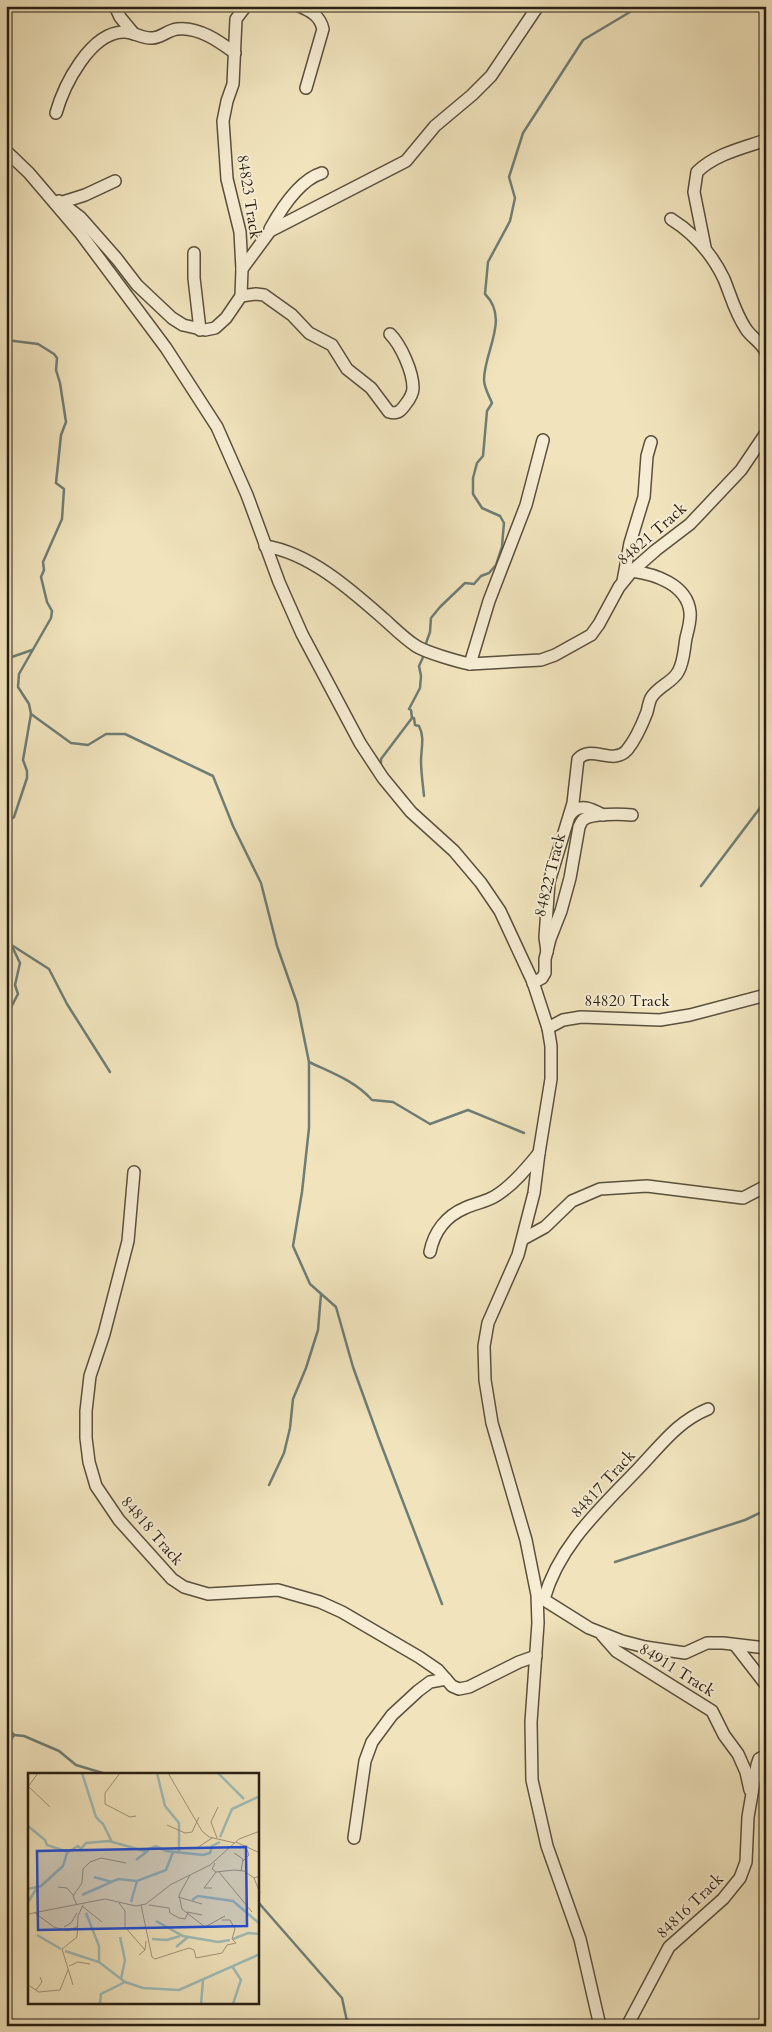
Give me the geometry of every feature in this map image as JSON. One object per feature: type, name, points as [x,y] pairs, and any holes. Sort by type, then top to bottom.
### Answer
[{"type":"street","points":[[116,6],[120,16],[134,34]]},
{"type":"street","name":"84823 Track","points":[[241,296],[240,232],[225,162],[223,121],[233,84],[236,19],[246,6]]},
{"type":"street","points":[[300,6],[316,15],[321,21],[323,29],[306,88]]},
{"type":"street","points":[[270,231],[406,161],[434,126],[472,95],[491,76],[538,6]]},
{"type":"street","points":[[56,113],[68,82],[92,48],[101,40],[115,33],[128,32],[148,39],[157,38],[177,29],[188,29],[219,42],[235,54]]},
{"type":"street","points":[[705,249],[694,192],[697,172],[708,163],[741,147],[766,140]]},
{"type":"street","points":[[6,151],[29,173],[80,234],[155,333],[217,427],[247,495],[278,582],[302,634],[360,743],[383,778],[411,812],[454,851],[481,883],[500,911],[533,983],[548,1028],[552,1046],[551,1079],[534,1193],[523,1239],[505,1287],[488,1323],[484,1346],[485,1380],[492,1423],[526,1540],[540,1597],[531,1722],[532,1780],[547,1846],[580,1939],[600,2026]]},
{"type":"street","points":[[242,269],[270,231],[276,219],[308,179],[322,173]]},
{"type":"street","points":[[62,202],[85,195],[115,181]]},
{"type":"street","points":[[50,198],[62,202],[80,217],[137,285],[183,326],[200,330],[214,328],[226,318],[241,296],[264,295],[292,315],[309,332],[332,345],[347,369],[371,388],[388,412],[394,413],[400,412],[407,403],[412,394],[413,386],[404,355],[396,340],[390,334]]},
{"type":"street","points":[[671,219],[695,236],[705,249],[724,281],[730,299],[745,328],[766,352]]},
{"type":"street","points":[[194,253],[194,278],[200,330]]},
{"type":"street","name":"84821 Track","points":[[265,546],[287,551],[318,568],[370,607],[416,646],[459,662],[470,664],[541,660],[591,635],[600,624],[623,581],[656,550],[690,524],[741,470],[766,433]]},
{"type":"street","points":[[470,664],[489,602],[526,505],[543,440]]},
{"type":"street","points":[[623,581],[630,543],[644,497],[647,456],[651,442]]},
{"type":"street","points":[[547,952],[549,882],[570,815],[578,759],[588,753],[611,757],[619,756],[626,751],[647,713],[650,699],[656,690],[673,679],[681,666],[691,615],[683,595],[668,582],[654,574],[632,571]]},
{"type":"street","points":[[570,815],[573,810],[581,807],[604,815]]},
{"type":"street","name":"84822 Track","points":[[533,983],[542,978],[545,972],[547,952],[570,878],[579,827],[583,820],[589,817],[604,815],[632,815]]},
{"type":"street","name":"84820 Track","points":[[548,1028],[563,1020],[581,1017],[660,1020],[690,1015],[766,995]]},
{"type":"street","points":[[430,1252],[432,1241],[449,1217],[504,1191],[539,1153]]},
{"type":"street","name":"84818 Track","points":[[134,1172],[128,1240],[104,1334],[90,1376],[86,1411],[88,1462],[96,1486],[119,1520],[172,1579],[184,1587],[208,1594],[278,1590],[320,1602],[342,1612],[409,1651],[438,1670],[452,1686],[460,1689],[469,1687],[519,1662],[536,1656]]},
{"type":"street","points":[[523,1239],[545,1227],[572,1201],[600,1189],[647,1186],[743,1198],[766,1186]]},
{"type":"street","name":"84817 Track","points":[[540,1597],[556,1566],[589,1520],[674,1430],[693,1415],[708,1408]]},
{"type":"street","points":[[540,1597],[578,1622],[601,1634],[645,1647],[685,1652],[707,1644],[724,1643],[766,1648]]},
{"type":"street","name":"84911 Track","points":[[601,1634],[616,1651],[712,1711],[724,1734],[738,1754],[746,1772],[751,1795]]},
{"type":"street","points":[[735,1645],[766,1685]]},
{"type":"street","points":[[354,1838],[365,1761],[372,1742],[392,1715],[418,1690],[430,1682],[446,1679]]},
{"type":"street","points":[[751,1795],[757,1765],[760,1759],[766,1755]]},
{"type":"street","name":"84816 Track","points":[[627,2026],[669,1947],[732,1890],[740,1878],[746,1862],[751,1795]]},
{"type":"waterway","points":[[425,646],[430,632],[431,618],[465,583],[474,584],[481,576],[489,573],[496,565],[502,547],[504,523],[500,516],[482,508],[473,494],[473,478],[477,463],[483,456],[487,411],[492,403],[484,380],[496,325],[492,304],[485,294],[488,262],[510,221],[515,198],[509,177],[523,133],[583,40],[630,12],[635,6]]},
{"type":"waterway","points":[[6,340],[38,344],[57,358],[56,370],[66,422],[61,435],[56,483],[64,489],[62,519],[43,562],[44,570],[41,577],[47,602],[52,611],[51,618],[19,674],[18,687],[29,704],[31,714],[23,760],[27,771],[27,778],[14,817],[6,823]]},
{"type":"waterway","points":[[6,659],[32,650]]},
{"type":"waterway","points":[[381,763],[381,759],[412,718],[411,710],[409,709],[420,688],[421,676],[419,666],[424,655]]},
{"type":"waterway","points":[[31,714],[71,743],[88,745],[106,734],[125,734],[213,776],[233,826],[261,883],[277,946],[297,1003],[309,1062],[309,1128],[302,1192],[293,1246],[310,1284],[336,1307],[353,1367],[442,1604]]},
{"type":"waterway","points":[[412,718],[414,718],[415,725],[419,726],[422,735],[421,765],[424,796]]},
{"type":"waterway","points":[[701,886],[766,800]]},
{"type":"waterway","points":[[6,934],[20,963],[15,985],[18,994],[6,1017]]},
{"type":"waterway","points":[[13,946],[49,969],[67,1004],[110,1072]]},
{"type":"waterway","points":[[309,1062],[351,1083],[372,1100],[393,1102],[430,1124],[468,1110],[524,1133]]},
{"type":"waterway","points":[[269,1485],[284,1453],[290,1428],[293,1399],[306,1368],[318,1330],[321,1294]]},
{"type":"waterway","points":[[615,1562],[745,1520],[766,1510]]},
{"type":"waterway","points":[[6,1716],[10,1730],[14,1735],[6,1747]]},
{"type":"waterway","points":[[14,1735],[24,1736],[59,1751],[76,1765],[103,1773]]},
{"type":"waterway","points":[[259,1903],[342,1998],[348,2026]]}]
